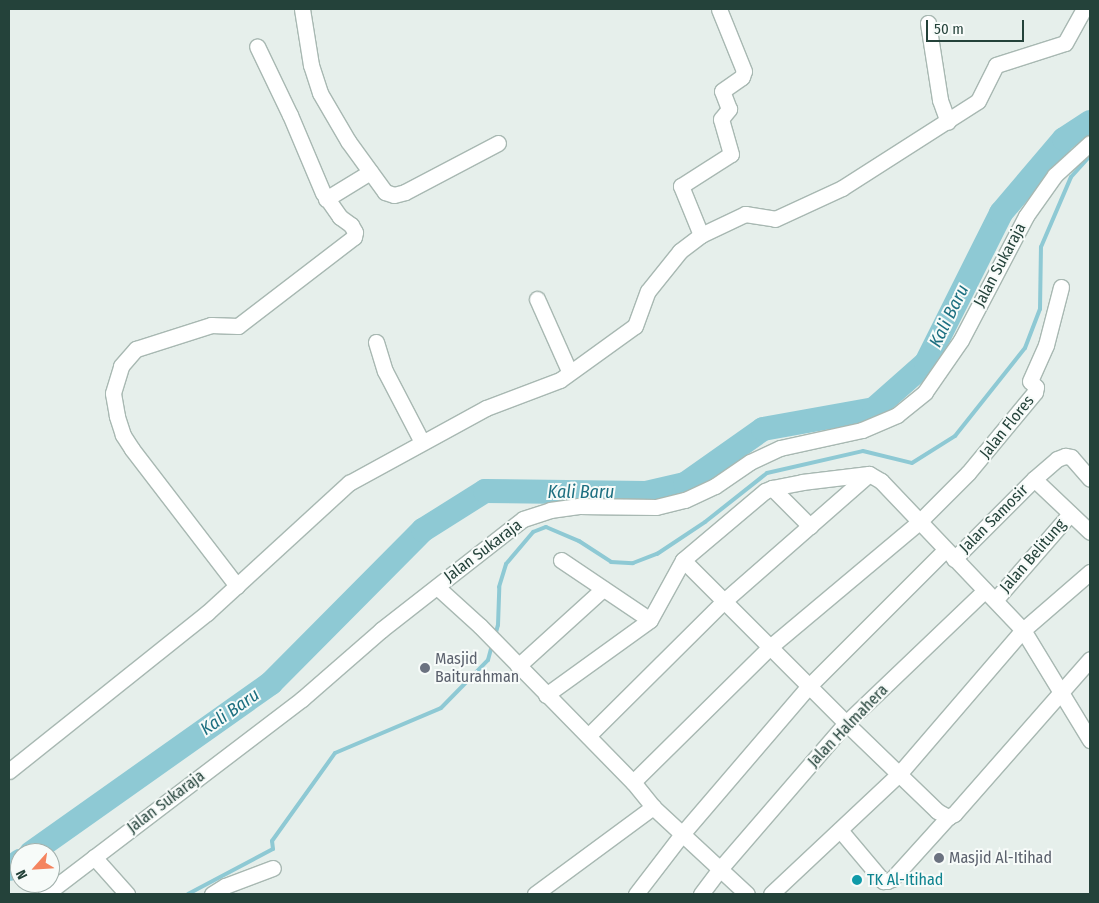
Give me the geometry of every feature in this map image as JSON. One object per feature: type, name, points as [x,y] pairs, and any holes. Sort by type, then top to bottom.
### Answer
[{"type":"street","points":[[302,9],[311,65],[320,93],[330,112],[385,192],[394,195],[404,192],[498,143]]},
{"type":"street","points":[[701,235],[681,186],[731,154],[721,119],[729,109],[722,91],[742,77],[744,71],[719,9]]},
{"type":"street","points":[[9,771],[207,613],[349,484],[486,408],[560,380],[569,371],[635,326],[648,291],[680,251],[701,235],[745,214],[775,219],[842,188],[978,102],[996,65],[1065,43],[1084,9]]},
{"type":"street","points":[[928,23],[940,100],[948,122]]},
{"type":"street","points":[[237,586],[123,435],[113,393],[121,366],[136,349],[211,325],[238,326],[352,239],[355,232],[351,225],[340,217],[326,199],[290,115],[257,46]]},
{"type":"street","name":"Jalan Sukaraja","points":[[46,894],[302,699],[381,630],[523,519],[550,510],[579,506],[656,507],[686,500],[715,486],[750,462],[780,448],[862,430],[897,415],[925,392],[960,340],[1026,216],[1060,171],[1090,143]]},
{"type":"street","points":[[326,199],[370,172]]},
{"type":"street","name":"Jalan Flores","points":[[920,522],[968,473],[1036,392],[1036,386],[1030,381],[1046,346],[1061,287]]},
{"type":"street","points":[[537,299],[569,371]]},
{"type":"street","points":[[376,342],[385,371],[422,442]]},
{"type":"street","name":"Jalan Samosir","points":[[636,894],[682,834],[809,686],[950,554],[1057,458],[1071,457],[1090,479]]},
{"type":"street","points":[[588,736],[724,601],[869,474]]},
{"type":"street","points":[[546,694],[650,620],[683,560],[765,491],[802,482],[869,474],[880,481],[1024,630],[1090,740]]},
{"type":"street","name":"Jalan Samosir","points":[[1034,479],[1090,532]]},
{"type":"street","points":[[772,488],[810,526]]},
{"type":"street","name":"Jalan Belitung","points":[[990,594],[1070,514]]},
{"type":"street","points":[[633,782],[770,647],[920,522]]},
{"type":"street","points":[[561,560],[650,620]]},
{"type":"street","points":[[683,560],[846,723],[937,811],[948,817]]},
{"type":"street","points":[[771,894],[899,774],[1024,630],[1090,572]]},
{"type":"street","points":[[437,587],[499,645],[633,782],[653,806],[719,870],[747,894]]},
{"type":"street","points":[[518,666],[604,589]]},
{"type":"street","name":"Jalan Halmahera","points":[[701,894],[719,870],[846,723],[990,594]]},
{"type":"street","points":[[840,830],[883,881],[892,879],[948,817],[954,814],[1090,659]]},
{"type":"street","points":[[535,894],[653,806]]},
{"type":"street","points":[[94,857],[127,894]]},
{"type":"street","points":[[212,894],[225,886],[273,868]]},
{"type":"waterway","name":"Kali Baru","points":[[45,843],[271,683],[423,530],[485,491],[646,493],[685,484],[763,429],[874,409],[926,363],[1001,213],[1064,139],[1090,122]]},
{"type":"waterway","points":[[495,636],[498,625],[499,587],[506,564],[533,532],[546,527],[579,541],[611,562],[633,563],[657,554],[705,522],[767,473],[863,451],[912,463],[955,436],[1025,348],[1040,309],[1041,247],[1071,177],[1090,156]]},
{"type":"waterway","points":[[1045,160],[1057,167]]},
{"type":"waterway","points":[[188,894],[273,849],[272,841],[335,753],[441,708],[488,660],[492,645]]},
{"type":"place","name":"Masjid Baiturahman","points":[[425,668]]},
{"type":"place","name":"Masjid Al-Itihad","points":[[939,858]]},
{"type":"place","name":"TK Al-Itihad","points":[[857,880]]}]
